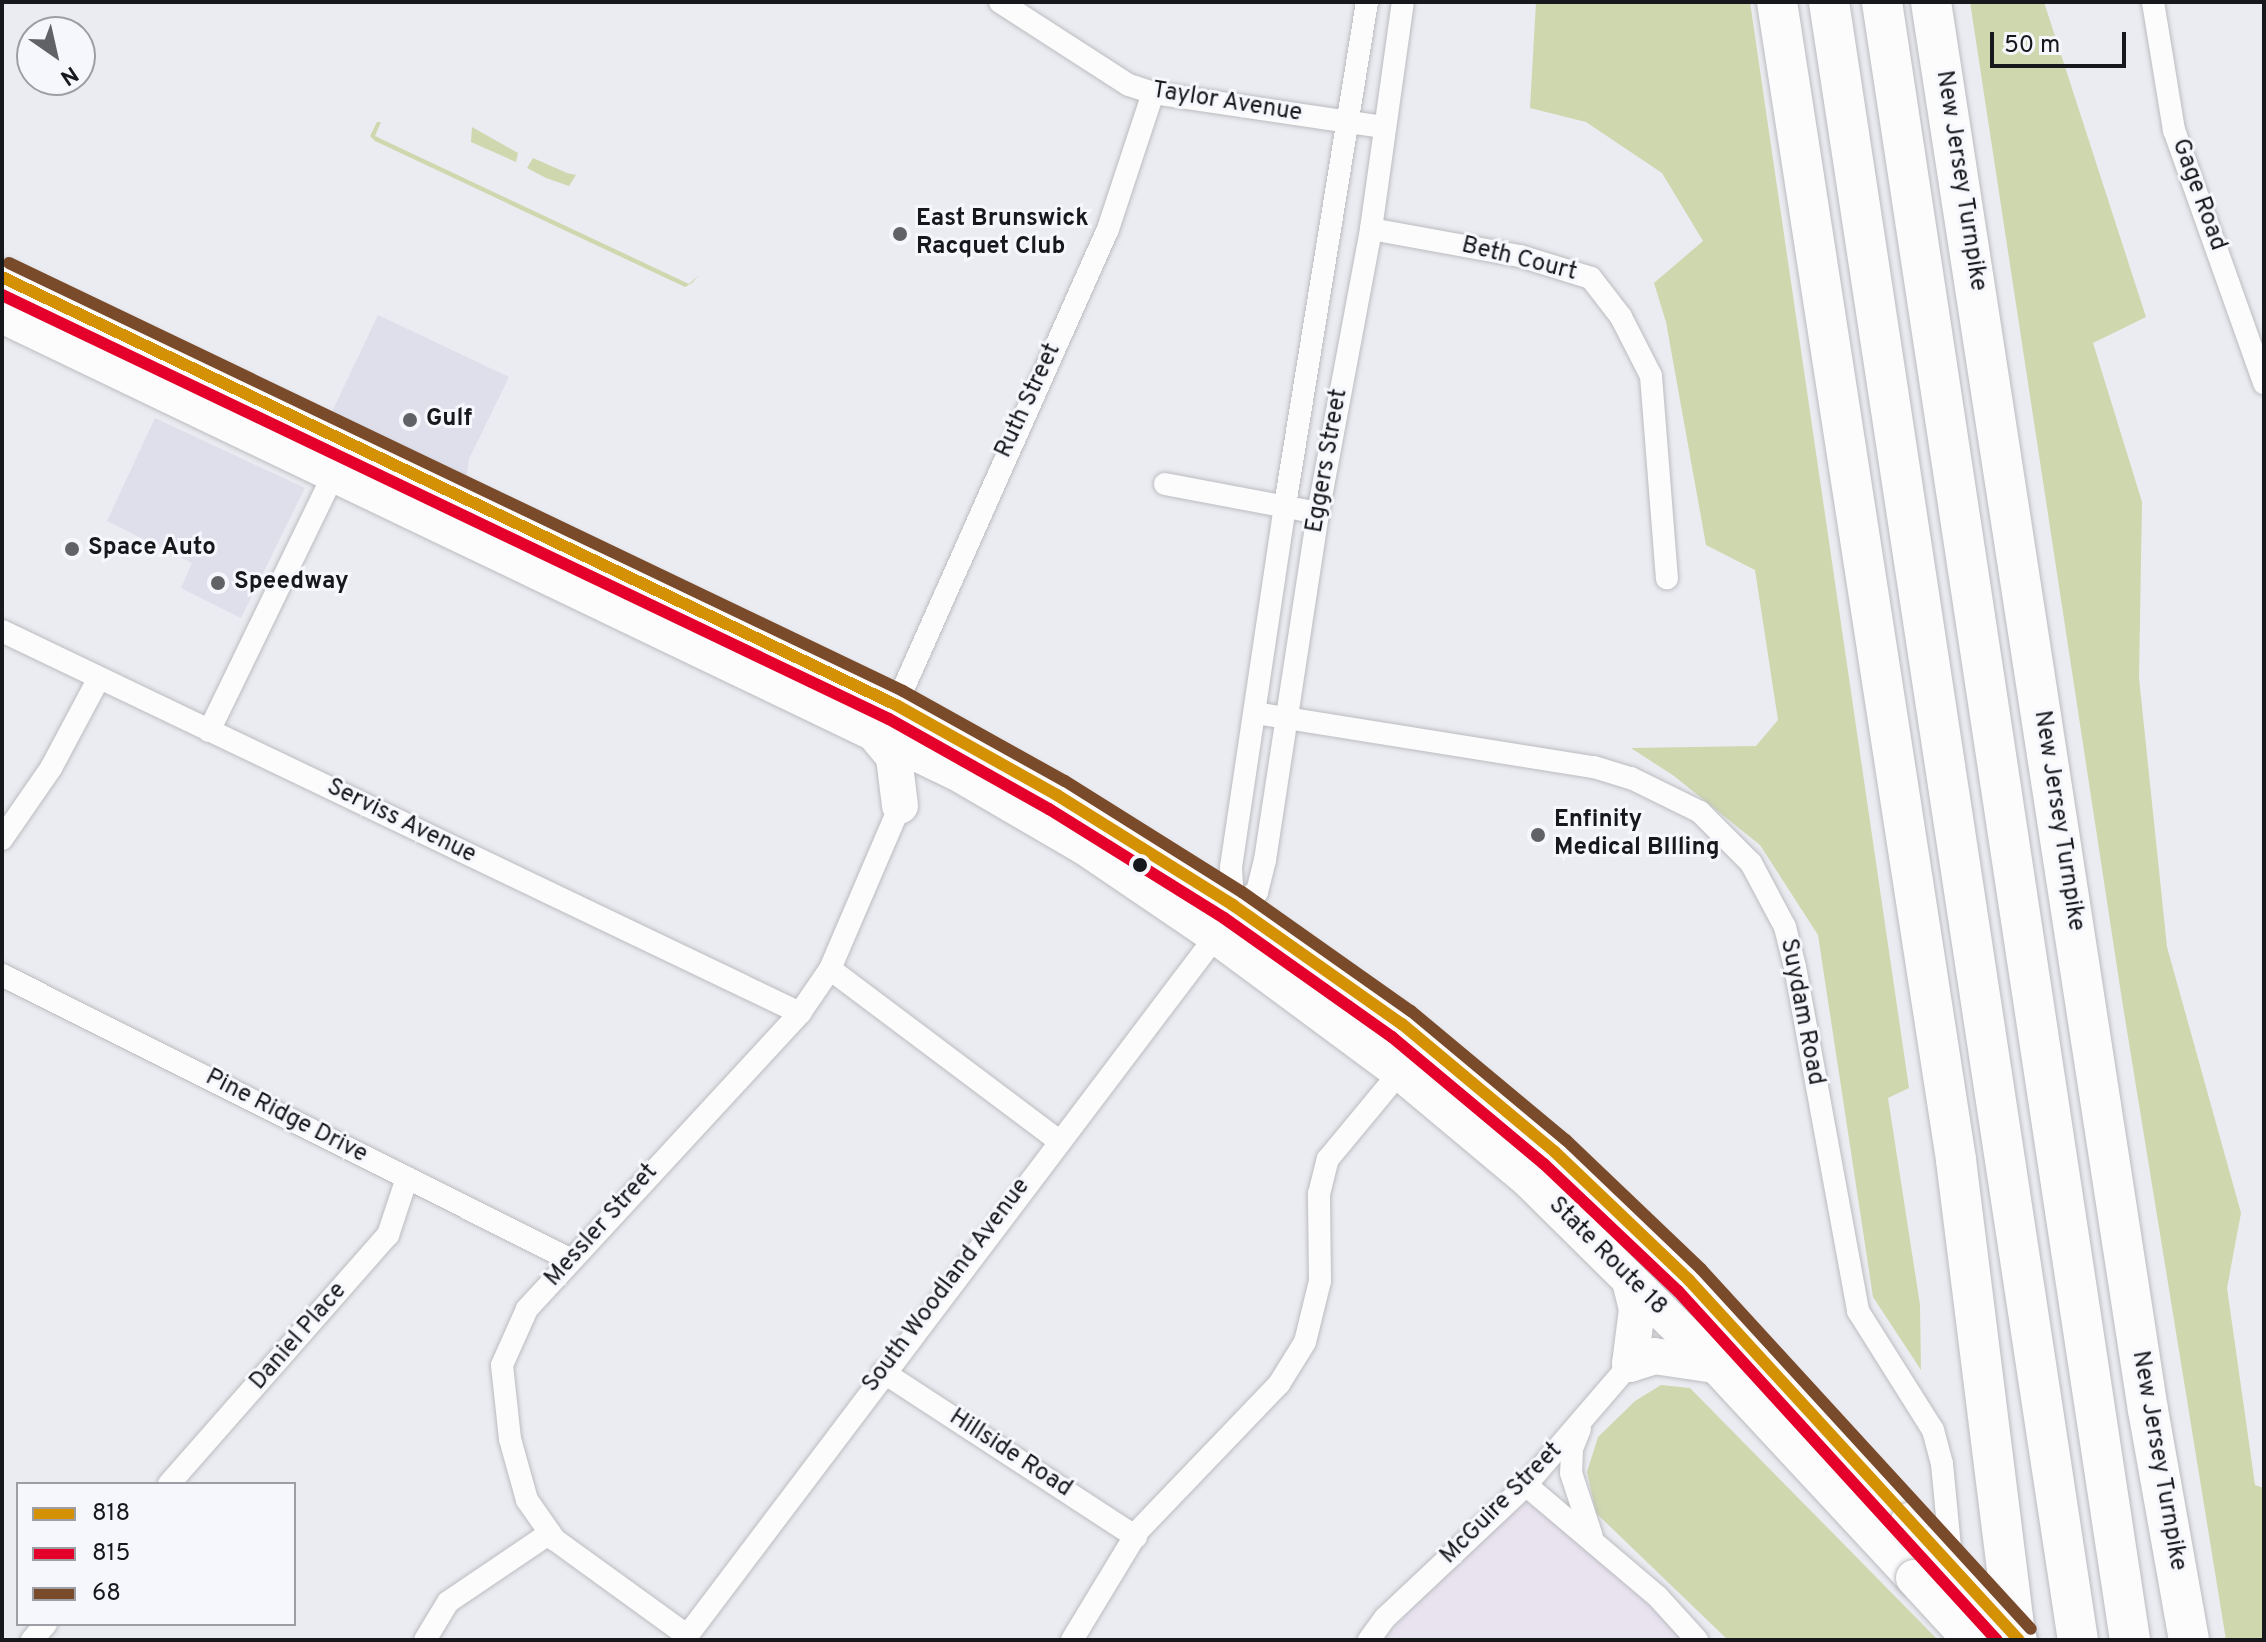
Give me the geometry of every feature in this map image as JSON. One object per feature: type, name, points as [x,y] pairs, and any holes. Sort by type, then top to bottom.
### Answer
[{"type":"highway","points":[[1777,2],[1956,1160],[2017,1640]]},
{"type":"highway","points":[[1829,2],[2078,1640]]},
{"type":"highway","name":"New Jersey Turnpike","points":[[1882,2],[2130,1640]]},
{"type":"highway","name":"New Jersey Turnpike","points":[[1931,2],[2148,1410],[2189,1640]]},
{"type":"highway","name":"State Route 18","points":[[2,277],[896,705],[1057,795],[1225,921],[1528,1179],[1716,1365],[1971,1640]]},
{"type":"highway","name":"State Route 18","points":[[2,315],[956,772],[1085,847],[1225,921],[1402,1024],[1555,1152],[1689,1280],[2017,1640]]},
{"type":"highway","points":[[875,734],[894,757],[900,806]]},
{"type":"highway","points":[[900,806],[925,781],[956,772]]},
{"type":"highway","points":[[1630,1281],[1637,1335],[1630,1364]]},
{"type":"highway","points":[[1630,1364],[1654,1356],[1716,1365]]},
{"type":"street","name":"Taylor Avenue","points":[[1000,2],[1129,85],[1153,93],[1382,127]]},
{"type":"street","name":"Eggers Street","points":[[1225,921],[1285,505],[1367,2]]},
{"type":"street","name":"Eggers Street","points":[[1225,921],[1257,892],[1288,719],[1318,513],[1371,229],[1382,127],[1403,2]]},
{"type":"street","name":"Gage Road","points":[[2153,2],[2174,130],[2264,383]]},
{"type":"street","name":"Ruth Street","points":[[896,705],[1108,229],[1153,93]]},
{"type":"street","name":"Beth Court","points":[[1371,229],[1520,256],[1591,278],[1621,317],[1651,376],[1667,578]]},
{"type":"street","points":[[209,731],[334,474]]},
{"type":"street","points":[[1165,484],[1318,513]]},
{"type":"street","name":"Serviss Avenue","points":[[2,631],[800,1013]]},
{"type":"street","points":[[2,839],[51,768],[99,678]]},
{"type":"street","name":"Suydam Road","points":[[1255,713],[1594,767],[1631,778],[1700,812],[1751,863],[1785,927],[1795,967],[1858,1311],[1936,1441],[1959,1640]]},
{"type":"street","name":"Messler Street","points":[[684,1637],[550,1533],[527,1500],[510,1439],[502,1365],[527,1309],[800,1013],[830,969],[900,806]]},
{"type":"street","name":"South Woodland Avenue","points":[[684,1637],[1225,921]]},
{"type":"street","points":[[830,969],[1058,1140]]},
{"type":"street","name":"Pine Ridge Drive","points":[[2,975],[571,1260]]},
{"type":"street","points":[[1072,1640],[1136,1537],[1279,1384],[1305,1342],[1320,1281],[1319,1194],[1328,1159],[1400,1072]]},
{"type":"street","name":"Daniel Place","points":[[171,1482],[388,1235],[407,1178]]},
{"type":"street","name":"McGuire Street","points":[[1369,1640],[1385,1618],[1526,1485],[1630,1364]]},
{"type":"street","name":"Hillside Road","points":[[883,1372],[1136,1537]]},
{"type":"street","points":[[1584,1420],[1572,1449],[1571,1473],[1580,1513],[1596,1545]]},
{"type":"street","points":[[1526,1485],[1706,1640]]},
{"type":"street","points":[[425,1640],[448,1602],[550,1533]]},
{"type":"street","points":[[1658,1597],[1697,1640]]},
{"type":"shaded area","points":[[378,315],[509,377],[469,459],[466,480],[330,416]]},
{"type":"shaded area","points":[[155,418],[305,488],[241,618],[181,588],[192,563],[107,521]]},
{"type":"shaded area","points":[[1515,1490],[1665,1610],[1683,1640],[1384,1640]]},
{"type":"green space","points":[[1536,2],[1750,2],[1909,1088],[1888,1098],[1920,1305],[1921,1370],[1873,1297],[1818,935],[1760,845],[1674,776],[1631,748],[1756,746],[1778,720],[1755,570],[1706,545],[1666,322],[1654,283],[1703,241],[1662,173],[1586,122],[1530,108]]},
{"type":"green space","points":[[1970,2],[2044,2],[2146,317],[2093,343],[2142,502],[2139,678],[2167,947],[2241,1213],[2227,1288],[2255,1485],[2264,1488],[2264,1640],[2226,1640],[2122,1000]]},
{"type":"green space","points":[[377,122],[381,122],[375,136],[689,284],[699,275],[692,283],[685,287],[375,141],[370,136]]},
{"type":"green space","points":[[472,127],[518,153],[516,162],[471,142]]},
{"type":"green space","points":[[533,158],[576,175],[569,186],[546,178],[527,168]]},
{"type":"green space","points":[[1661,1385],[1690,1388],[1938,1640],[1728,1640],[1596,1513],[1587,1472],[1598,1437],[1635,1401]]},
{"type":"transit line","name":"68","points":[[9,263],[903,691],[1065,781],[1242,892],[1411,1011],[1566,1140],[1701,1269],[2031,1629]]},
{"type":"transit line","name":"818","points":[[2,277],[896,705],[1057,795],[1233,905],[1402,1024],[1555,1152],[1689,1280],[2019,1640]]},
{"type":"transit line","name":"815","points":[[2,295],[889,719],[1049,809],[1224,918],[1392,1037],[1544,1164],[1678,1291],[1997,1640]]},
{"type":"place","name":"East Brunswick Racquet Club","points":[[900,234]]},
{"type":"place","name":"Gulf","points":[[410,420]]},
{"type":"place","name":"Space Auto","points":[[72,549]]},
{"type":"place","name":"Speedway","points":[[218,583]]},
{"type":"place","name":"Enfinity Medical BIlling","points":[[1538,835]]}]
